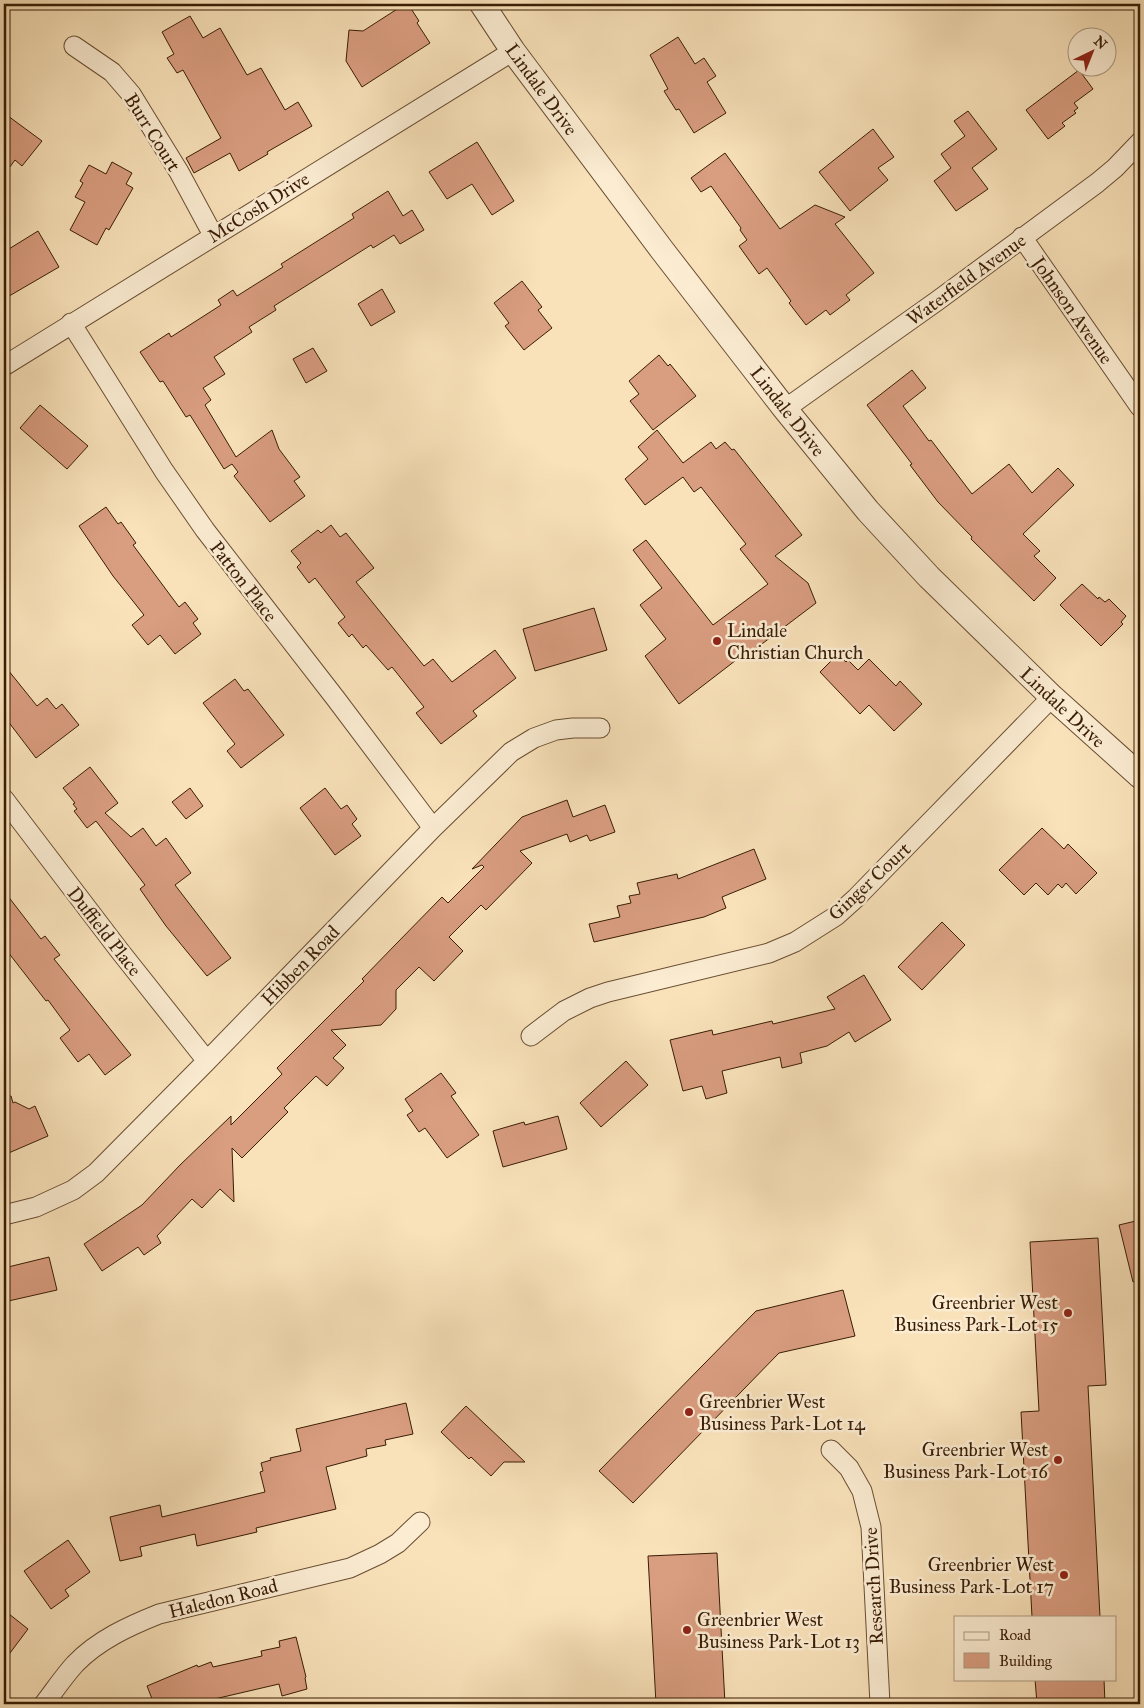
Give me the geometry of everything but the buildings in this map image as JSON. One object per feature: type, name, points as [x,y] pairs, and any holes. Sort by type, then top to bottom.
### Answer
[{"type":"street","name":"Lindale Drive","points":[[482,4],[513,51],[644,226],[785,408],[868,511],[929,577],[1052,697],[1140,776]]},
{"type":"street","name":"Burr Court","points":[[74,46],[112,72],[131,94],[179,172],[213,235]]},
{"type":"street","name":"McCosh Drive","points":[[4,366],[513,51]]},
{"type":"street","name":"Waterfield Avenue","points":[[785,408],[937,301],[1115,168],[1140,142]]},
{"type":"street","name":"Johnson Avenue","points":[[1022,237],[1140,407]]},
{"type":"street","name":"Patton Place","points":[[71,323],[164,471],[205,530],[433,828]]},
{"type":"street","name":"Ginger Court","points":[[530,1036],[564,1011],[590,998],[769,953],[795,942],[836,916],[863,891],[1052,697]]},
{"type":"street","name":"Hibben Road","points":[[4,1215],[36,1207],[73,1190],[96,1172],[207,1062],[433,828],[511,752],[534,738],[556,730],[600,728]]},
{"type":"street","name":"Duffield Place","points":[[4,799],[207,1062]]},
{"type":"street","name":"Research Drive","points":[[831,1450],[849,1468],[862,1491],[871,1527],[880,1704]]},
{"type":"street","name":"Haledon Road","points":[[44,1704],[76,1663],[105,1639],[129,1626],[159,1614],[350,1568],[398,1543],[420,1522]]},
{"type":"place","name":"Lindale Christian Church","points":[[717,641]]},
{"type":"place","name":"Greenbrier West Business Park-Lot 15","points":[[1068,1313]]},
{"type":"place","name":"Greenbrier West Business Park-Lot 14","points":[[689,1412]]},
{"type":"place","name":"Greenbrier West Business Park-Lot 16","points":[[1058,1460]]},
{"type":"place","name":"Greenbrier West Business Park-Lot 17","points":[[1064,1575]]},
{"type":"place","name":"Greenbrier West Business Park-Lot 13","points":[[687,1630]]}]
